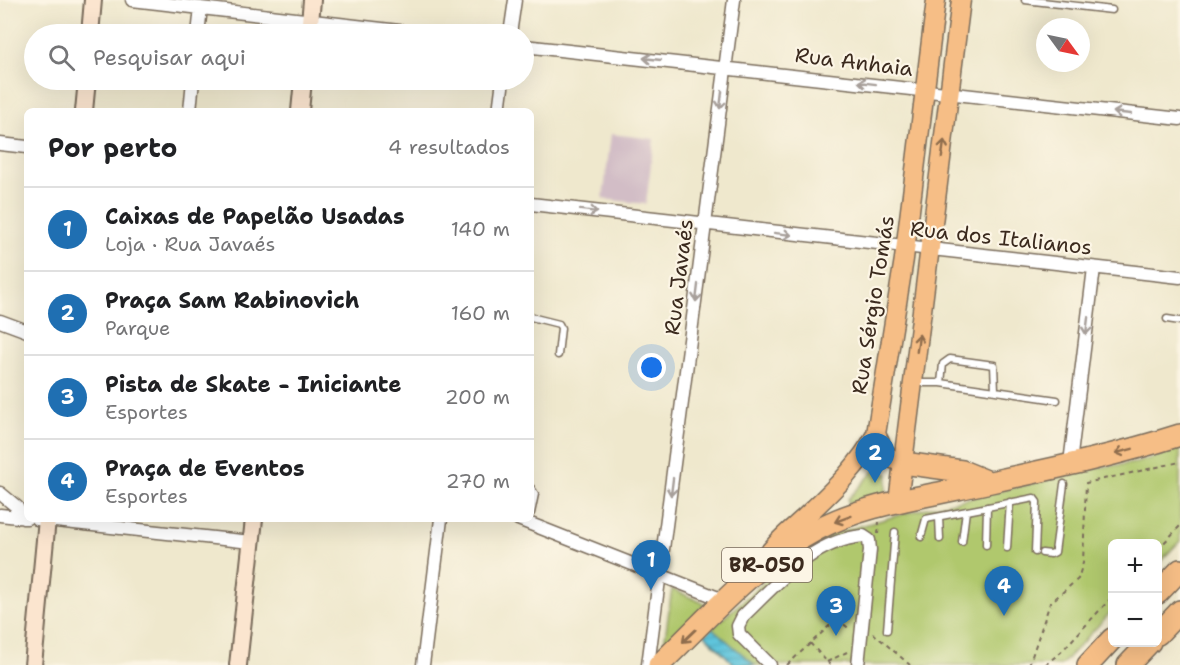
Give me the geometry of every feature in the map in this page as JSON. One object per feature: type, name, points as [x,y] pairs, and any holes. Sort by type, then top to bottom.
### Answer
[{"type":"highway","name":"BR-050","points":[[659,665],[758,572],[821,527],[898,502],[1070,464],[1180,435]]},
{"type":"highway","points":[[903,463],[962,471],[989,482]]},
{"type":"highway","points":[[1162,589],[1180,570]]},
{"type":"highway","points":[[1162,630],[1180,611]]},
{"type":"highway","points":[[1088,665],[1108,644]]},
{"type":"highway","points":[[1128,665],[1145,647]]},
{"type":"main road","name":"Rua Sérgio Tomás","points":[[758,572],[776,543],[841,482],[869,448],[876,434],[906,247],[936,0]]},
{"type":"main road","points":[[898,502],[961,0]]},
{"type":"main road","points":[[876,434],[887,458],[903,463]]},
{"type":"street","points":[[91,24],[93,0]]},
{"type":"street","points":[[132,0],[201,8],[288,24]]},
{"type":"street","points":[[310,24],[312,0]]},
{"type":"street","points":[[511,24],[515,0]]},
{"type":"street","name":"Rua Javaés","points":[[648,665],[734,0]]},
{"type":"street","points":[[199,24],[201,8]]},
{"type":"street","name":"Rua Anhaia","points":[[534,46],[1180,119]]},
{"type":"street","points":[[84,108],[86,90]]},
{"type":"street","points":[[190,108],[192,90]]},
{"type":"street","points":[[300,108],[302,90]]},
{"type":"street","points":[[499,108],[502,90]]},
{"type":"street","points":[[0,144],[24,147]]},
{"type":"street","name":"Rua dos Italianos","points":[[534,204],[1180,277]]},
{"type":"street","points":[[1070,464],[1094,268]]},
{"type":"street","points":[[0,321],[24,328]]},
{"type":"street","points":[[0,493],[17,507],[24,517]]},
{"type":"street","points":[[0,515],[24,518]]},
{"type":"street","points":[[33,665],[43,522]]},
{"type":"street","points":[[70,522],[251,542]]},
{"type":"street","points":[[237,665],[254,522]]},
{"type":"street","points":[[423,665],[441,522]]},
{"type":"street","points":[[534,522],[726,601]]},
{"type":"street","points":[[770,665],[739,634],[738,626],[743,616],[804,559],[826,545],[863,536],[869,540],[870,550],[858,665]]},
{"type":"lane","points":[[1025,0],[1112,10]]},
{"type":"lane","points":[[534,318],[559,324],[561,328],[558,355]]},
{"type":"lane","points":[[1167,319],[1180,321]]},
{"type":"lane","points":[[940,383],[943,364],[950,359],[994,366],[995,390]]},
{"type":"lane","points":[[912,383],[940,383],[1057,400]]},
{"type":"lane","points":[[921,537],[924,521],[1030,498],[1037,502],[1039,553],[1052,554],[1055,552],[1064,484]]},
{"type":"lane","points":[[1007,548],[1010,502]]},
{"type":"lane","points":[[986,546],[987,507]]},
{"type":"lane","points":[[962,542],[966,511]]},
{"type":"lane","points":[[939,517],[940,539]]},
{"type":"lane","points":[[887,630],[895,532]]},
{"type":"path","points":[[1029,665],[1050,603],[1078,579],[1083,563],[1086,483],[1180,462]]},
{"type":"path","points":[[1162,545],[1180,526]]},
{"type":"path","points":[[787,665],[866,592]]},
{"type":"path","points":[[1045,665],[1108,602]]},
{"type":"path","points":[[837,619],[910,665]]},
{"type":"path","points":[[810,643],[829,664],[846,654],[861,633]]},
{"type":"shaded area","points":[[611,134],[654,139],[646,204],[603,199]]},
{"type":"green space","points":[[1180,449],[1180,541],[1162,560],[1162,539],[1108,539],[1108,615],[1061,665],[735,665],[705,635],[809,541],[906,513],[1102,467],[1136,463]]},
{"type":"green space","points":[[875,470],[888,474],[886,492],[853,504],[848,503],[848,499]]},
{"type":"green space","points":[[672,589],[705,604],[664,645]]},
{"type":"water","points":[[712,628],[755,665],[735,665],[705,635]]},
{"type":"place","name":"Praça Sam Rabinovich","points":[[875,483]]},
{"type":"place","name":"Caixas de Papelão Usadas","points":[[651,590]]},
{"type":"place","name":"Praça de Eventos","points":[[1004,616]]},
{"type":"place","name":"Pista de Skate - Iniciante","points":[[836,636]]}]
